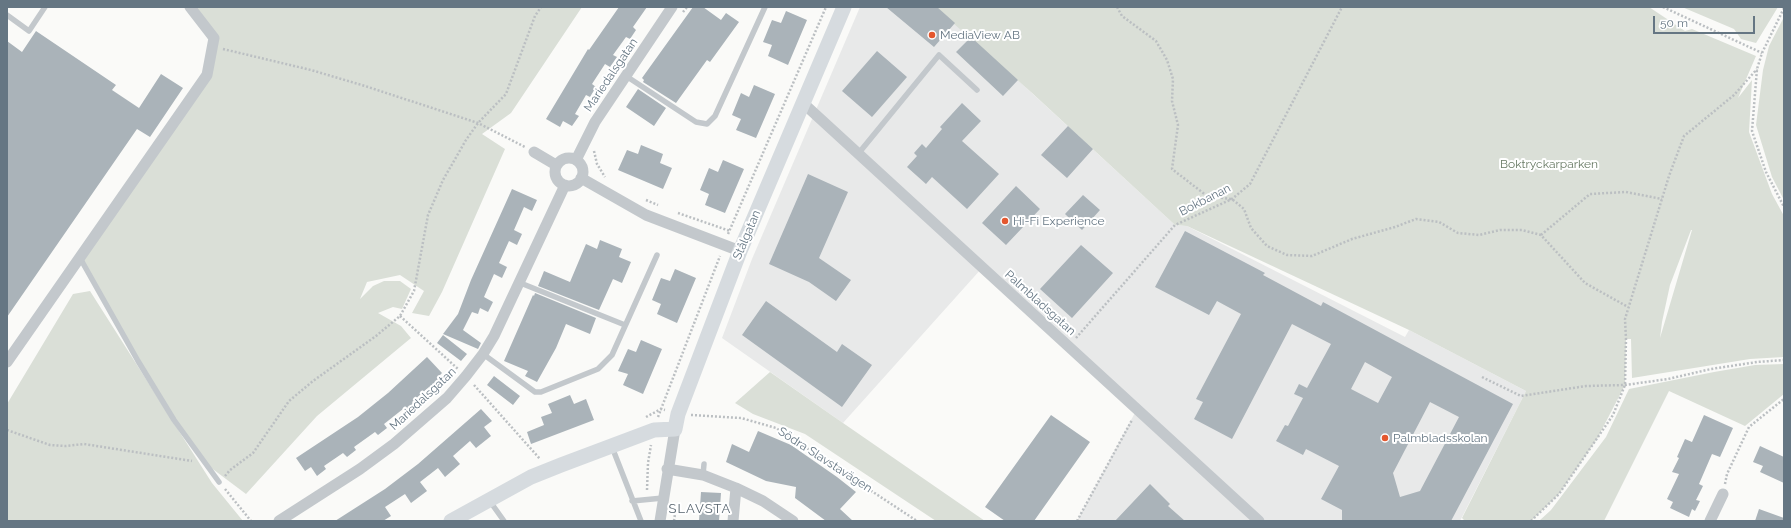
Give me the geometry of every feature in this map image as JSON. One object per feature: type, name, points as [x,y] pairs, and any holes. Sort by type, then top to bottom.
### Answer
[{"type":"street","points":[[7,362],[206,75],[214,38],[190,7]]},
{"type":"street","name":"Mariedalsgatan","points":[[576,160],[595,122],[672,7]]},
{"type":"street","name":"Stålgatan","points":[[660,521],[667,469],[678,414],[740,251],[844,7]]},
{"type":"street","name":"Palmbladsgatan","points":[[803,103],[1259,521]]},
{"type":"street","points":[[534,152],[556,165]]},
{"type":"street","points":[[567,158],[576,160],[582,167],[581,178],[576,184],[565,185],[556,178],[556,165],[563,159],[567,158]]},
{"type":"street","points":[[581,178],[646,215],[740,251]]},
{"type":"street","name":"Mariedalsgatan","points":[[279,521],[360,469],[411,430],[447,398],[466,376],[483,354],[494,336],[518,282],[565,185]]},
{"type":"street","points":[[451,521],[531,477],[611,445],[654,430],[674,430]]},
{"type":"street","points":[[667,469],[703,470],[763,501],[793,521]]},
{"type":"street","points":[[733,521],[736,488]]},
{"type":"street","points":[[1710,521],[1723,494]]},
{"type":"lane","points":[[7,15],[29,31],[45,7]]},
{"type":"lane","points":[[626,76],[696,122],[708,124],[715,116],[765,7]]},
{"type":"lane","points":[[858,154],[939,55],[977,90]]},
{"type":"lane","points":[[483,354],[533,391],[538,393],[598,369],[612,355],[657,255]]},
{"type":"lane","points":[[80,258],[138,362],[170,413],[219,482]]},
{"type":"lane","points":[[518,282],[625,326]]},
{"type":"lane","points":[[611,445],[641,521]]},
{"type":"lane","points":[[632,501],[663,498]]},
{"type":"lane","points":[[489,500],[504,521]]},
{"type":"path","points":[[251,521],[219,482],[230,470],[253,453],[289,402],[319,376],[376,336],[400,316],[414,291],[428,215],[443,180],[466,140],[478,123],[506,94],[535,16],[541,7]]},
{"type":"path","points":[[683,13],[687,7]]},
{"type":"path","points":[[1118,7],[1122,16],[1156,41],[1167,60],[1173,79],[1172,101],[1178,125],[1172,169],[1207,196],[1232,199],[1244,209],[1251,228],[1267,246],[1287,255],[1312,256],[1352,239],[1395,227],[1416,219],[1439,222],[1458,233],[1479,235],[1500,230],[1522,230],[1541,236],[1585,283],[1628,307]]},
{"type":"path","name":"Bokbanan","points":[[1069,346],[1175,225],[1232,199],[1250,184],[1342,7]]},
{"type":"path","points":[[1663,7],[1762,53]]},
{"type":"path","points":[[1784,8],[1762,53],[1757,69],[1752,131],[1766,172],[1784,207]]},
{"type":"path","points":[[212,46],[311,70],[478,123],[534,152]]},
{"type":"path","points":[[1531,521],[1559,494],[1613,415],[1625,385],[1626,338],[1624,319],[1662,199],[1684,136],[1734,95],[1757,69]]},
{"type":"path","points":[[594,149],[597,164],[601,172],[607,178]]},
{"type":"path","points":[[1541,236],[1590,194],[1626,192],[1662,199]]},
{"type":"path","points":[[643,198],[660,206]]},
{"type":"path","points":[[673,211],[730,231]]},
{"type":"path","points":[[1482,377],[1521,396],[1586,386],[1625,385],[1668,379],[1711,369],[1757,362],[1784,360]]},
{"type":"path","points":[[1723,494],[1727,474],[1749,427],[1784,399]]},
{"type":"path","points":[[1076,521],[1137,409]]},
{"type":"path","name":"Södra Slavstavägen","points":[[678,414],[741,418],[776,428],[917,521]]},
{"type":"path","points":[[7,430],[50,445],[66,446],[84,444],[206,464]]},
{"type":"shaded area","points":[[860,7],[937,7],[1175,225],[1187,226],[1405,337],[1409,330],[1526,391],[1460,521],[1077,521],[1137,409],[982,268],[843,423],[722,338],[752,259]]},
{"type":"green space","points":[[190,7],[582,7],[511,113],[482,134],[505,149],[442,292],[429,316],[412,313],[424,291],[400,275],[367,282],[360,299],[373,286],[384,281],[400,281],[411,289],[402,309],[393,307],[378,313],[401,326],[411,338],[317,416],[246,494],[206,464],[174,420],[80,258],[207,75],[212,46]]},
{"type":"green space","name":"Boktryckarparken","points":[[935,7],[1649,7],[1685,31],[1692,29],[1756,56],[1738,98],[1752,80],[1749,132],[1772,194],[1784,216],[1784,357],[1750,359],[1632,378],[1631,339],[1626,339],[1625,385],[1597,439],[1559,494],[1531,521],[1465,521],[1462,518],[1526,391],[1409,330],[1187,226],[1175,225],[1032,93]],"holes":[[[1692,230],[1660,338],[1670,285]]]},
{"type":"green space","points":[[1682,7],[1778,7],[1756,43],[1741,39],[1734,29]]},
{"type":"green space","points":[[1784,17],[1784,200],[1772,177],[1756,125],[1763,70],[1769,46]]},
{"type":"green space","points":[[90,291],[212,483],[243,521],[7,521],[7,404],[73,294]]},
{"type":"green space","points":[[1784,364],[1784,394],[1745,426],[1669,391],[1604,521],[1539,521],[1551,510],[1606,437],[1629,389],[1755,365]]},
{"type":"green space","points":[[770,372],[985,521],[936,521],[805,434],[753,414],[735,403]]},
{"type":"building","points":[[619,7],[647,7],[633,27],[636,30],[630,39],[626,37],[613,55],[617,57],[610,67],[605,64],[592,84],[596,87],[590,97],[586,95],[575,114],[579,116],[572,126],[563,121],[560,127],[546,119],[588,49],[589,50]]},
{"type":"building","points":[[693,7],[703,7],[721,20],[726,13],[739,22],[710,62],[707,60],[676,103],[643,82],[644,80],[642,78]]},
{"type":"building","name":"MediaView AB","points":[[886,7],[937,7],[955,23],[934,47]]},
{"type":"building","points":[[786,11],[807,20],[788,65],[768,56],[772,45],[763,42],[772,20],[781,23]]},
{"type":"building","points":[[36,31],[116,85],[112,90],[139,108],[161,74],[183,88],[150,137],[137,129],[7,317],[7,41],[22,52]]},
{"type":"building","points":[[971,37],[1018,80],[1003,96],[956,52]]},
{"type":"building","points":[[877,51],[907,77],[872,117],[842,91]]},
{"type":"building","points":[[754,85],[775,94],[756,138],[736,130],[741,119],[732,115],[741,93],[749,97]]},
{"type":"building","points":[[638,89],[666,108],[654,126],[626,107]]},
{"type":"building","points":[[962,103],[981,121],[962,141],[999,174],[967,209],[932,177],[926,184],[907,167],[917,156],[914,153],[922,144],[926,148],[942,129],[940,127]]},
{"type":"building","points":[[1068,126],[1093,149],[1067,178],[1041,155]]},
{"type":"building","points":[[641,145],[663,154],[660,163],[672,168],[663,189],[618,170],[627,150],[638,154]]},
{"type":"building","points":[[723,160],[744,169],[725,213],[705,205],[709,194],[700,190],[709,168],[718,172]]},
{"type":"building","points":[[808,174],[848,192],[819,258],[851,280],[836,301],[809,282],[769,264]]},
{"type":"building","points":[[1016,186],[1040,209],[1006,245],[982,223]]},
{"type":"building","points":[[512,189],[537,200],[532,211],[524,207],[514,230],[522,234],[517,245],[509,241],[499,263],[507,267],[502,278],[494,274],[484,297],[493,302],[488,312],[480,308],[478,314],[472,312],[463,330],[481,343],[478,349],[443,334],[458,314],[471,280]]},
{"type":"building","points":[[1083,195],[1100,210],[1082,230],[1065,214]]},
{"type":"building","points":[[1185,231],[1265,273],[1263,275],[1321,306],[1323,302],[1513,404],[1451,521],[1342,521],[1342,510],[1321,499],[1339,466],[1306,449],[1303,455],[1276,441],[1285,425],[1288,426],[1303,398],[1294,394],[1299,384],[1307,388],[1331,344],[1292,324],[1232,439],[1194,419],[1203,402],[1196,399],[1241,314],[1217,301],[1209,315],[1155,287]],"holes":[[[1365,362],[1392,377],[1378,403],[1351,389]],[[1430,402],[1459,417],[1420,491],[1400,497],[1393,473]]]},
{"type":"building","points":[[600,240],[622,249],[619,257],[631,262],[622,283],[613,279],[599,310],[538,286],[544,271],[570,282],[586,244],[597,249]]},
{"type":"building","points":[[1081,245],[1113,273],[1072,318],[1040,289]]},
{"type":"building","points":[[675,269],[696,278],[677,323],[657,314],[661,304],[652,300],[661,278],[670,281]]},
{"type":"building","points":[[535,293],[596,318],[590,334],[566,324],[556,348],[537,382],[525,376],[528,371],[504,361]]},
{"type":"building","points":[[766,301],[837,352],[842,344],[872,365],[842,407],[742,335]]},
{"type":"building","points":[[443,335],[467,354],[461,361],[437,343]]},
{"type":"building","points":[[641,340],[662,349],[643,394],[623,385],[628,374],[618,371],[628,349],[636,352]]},
{"type":"building","points":[[427,357],[442,373],[437,378],[440,381],[432,389],[429,387],[412,402],[415,405],[406,413],[403,409],[384,424],[387,428],[378,435],[375,432],[354,447],[356,450],[347,457],[343,453],[324,466],[326,469],[317,476],[311,467],[305,471],[296,458],[358,417],[388,393]]},
{"type":"building","points":[[494,376],[520,396],[513,405],[487,385]]},
{"type":"building","points":[[570,395],[574,404],[586,399],[594,420],[531,444],[527,432],[544,425],[541,417],[552,413],[548,404]]},
{"type":"building","points":[[481,409],[492,421],[484,427],[491,436],[476,448],[470,441],[453,456],[460,464],[445,477],[438,468],[420,482],[427,491],[411,503],[405,494],[385,507],[391,516],[383,521],[335,521],[385,489],[418,464]]},
{"type":"building","points":[[1051,415],[1090,442],[1034,521],[1005,521],[985,507]]},
{"type":"building","points":[[1704,415],[1733,428],[1720,457],[1712,454],[1699,484],[1703,486],[1696,500],[1700,501],[1695,511],[1692,509],[1689,517],[1670,508],[1673,502],[1667,499],[1679,474],[1672,472],[1679,458],[1677,457],[1685,439],[1692,442]]},
{"type":"building","points":[[758,431],[791,445],[856,492],[840,509],[853,521],[826,521],[795,498],[796,487],[766,481],[726,462],[732,444],[749,452]]},
{"type":"building","points":[[1760,446],[1784,457],[1784,483],[1760,472],[1763,466],[1753,462]]},
{"type":"building","points":[[1150,484],[1170,504],[1168,506],[1185,521],[1115,521]]},
{"type":"building","points":[[701,492],[721,493],[719,521],[699,521]]},
{"type":"building","points":[[1759,509],[1784,518],[1784,521],[1755,521]]},
{"type":"place","name":"MediaView AB","points":[[932,35]]},
{"type":"place","name":"Hi-Fi Experience","points":[[1005,221]]},
{"type":"place","name":"Palmbladsskolan","points":[[1385,438]]},
{"type":"district","name":"SLAVSTA","points":[[700,509]]}]
